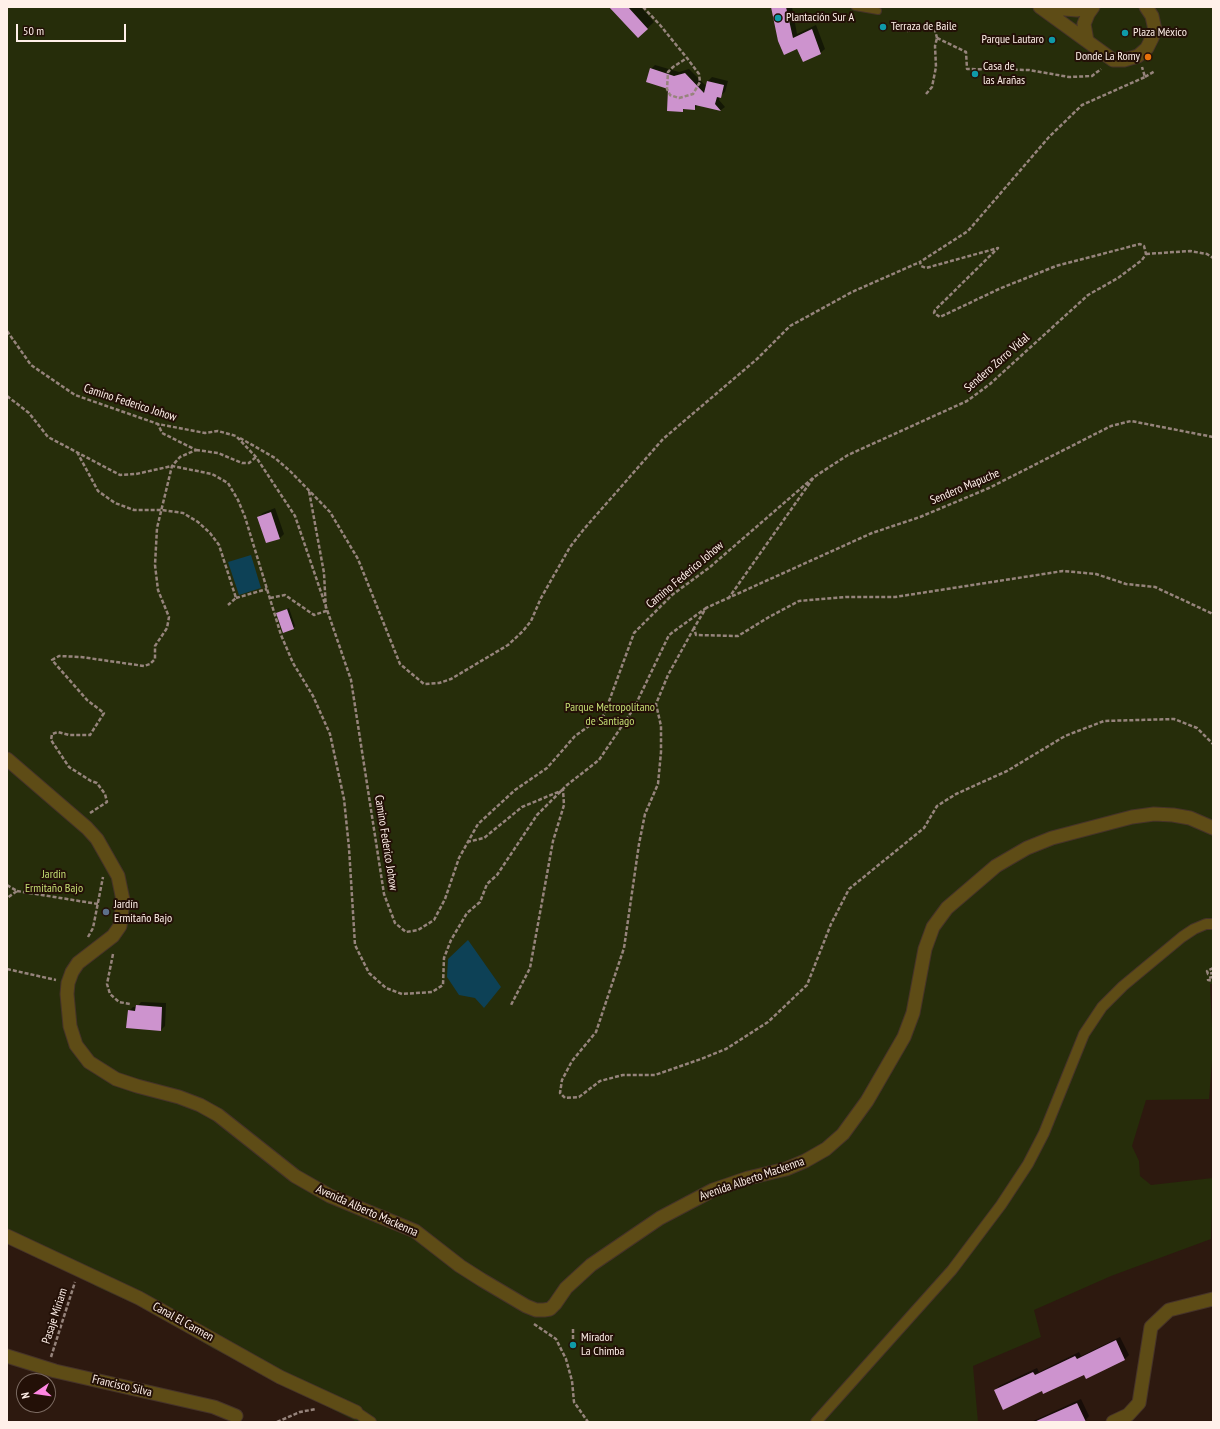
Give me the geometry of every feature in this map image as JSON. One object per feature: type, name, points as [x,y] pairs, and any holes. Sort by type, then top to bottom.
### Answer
[{"type":"street","points":[[1092,7],[1078,10],[1040,7],[1113,60],[1124,60],[1138,56],[1147,48],[1155,30],[1152,16],[1146,7]]},
{"type":"street","points":[[1087,40],[1084,24],[1092,7]]},
{"type":"street","points":[[7,759],[79,821],[97,839],[118,876],[123,900],[120,926]]},
{"type":"street","name":"Avenida Alberto Mackenna","points":[[120,926],[113,936],[78,963],[72,972],[68,983],[67,994],[70,1026],[76,1045],[89,1062],[116,1078],[137,1086],[179,1097],[218,1114],[295,1176],[330,1196],[415,1231],[460,1266],[482,1280],[526,1306],[536,1310],[544,1310],[550,1309],[566,1288],[591,1265],[660,1218],[713,1190],[748,1178],[786,1169],[805,1161],[826,1149],[843,1134],[867,1100],[904,1037],[913,1012],[925,949],[933,927],[947,908],[996,866],[1027,848],[1052,838],[1132,817],[1154,814],[1173,815],[1190,818],[1213,828]]},
{"type":"street","points":[[816,1422],[952,1270],[1001,1205],[1028,1164],[1044,1133],[1084,1034],[1102,1007],[1123,986],[1182,937],[1194,929],[1206,924],[1213,924]]},
{"type":"street","name":"Canal El Carmen","points":[[7,1236],[139,1298],[280,1377],[356,1412]]},
{"type":"street","points":[[1113,1422],[1128,1415],[1139,1403],[1151,1327],[1169,1310],[1213,1299]]},
{"type":"street","name":"Francisco Silva","points":[[7,1356],[47,1369],[214,1407],[236,1416]]},
{"type":"street","points":[[356,1412],[371,1422]]},
{"type":"lane","points":[[855,7],[878,11]]},
{"type":"path","points":[[643,7],[682,52],[687,58],[699,74],[700,82],[697,90],[686,97],[679,98],[670,95],[667,89],[668,72],[673,66],[687,58]]},
{"type":"path","points":[[907,31],[934,26],[937,38],[935,46],[936,67],[932,87],[926,94]]},
{"type":"path","points":[[937,38],[966,52],[967,69],[1029,70],[1069,77],[1092,76],[1113,60]]},
{"type":"path","points":[[1138,56],[1145,77]]},
{"type":"path","points":[[236,436],[275,458],[330,512],[358,559],[400,664],[424,684],[439,683],[451,679],[508,644],[523,631],[531,621],[541,598],[570,547],[584,529],[663,439],[757,359],[790,326],[852,292],[920,262],[968,231],[1049,138],[1082,105],[1145,77],[1155,71]]},
{"type":"path","points":[[920,262],[921,266],[926,268],[998,248],[935,310],[934,313],[940,316],[999,289],[1056,266],[1140,244],[1144,246],[1146,254],[1190,251],[1207,254],[1213,258]]},
{"type":"path","name":"Sendero Zorro Vidal","points":[[728,599],[814,477],[848,455],[967,401],[990,384],[1088,295],[1118,278],[1142,260],[1146,254]]},
{"type":"path","name":"Camino Federico Johow","points":[[7,331],[31,365],[75,395],[158,424],[205,433],[218,431],[236,436],[256,457],[295,516],[326,611],[351,680],[384,894],[396,923],[406,932],[418,930],[434,920],[445,899],[459,858],[478,824],[490,811],[515,790],[547,768],[575,736],[604,715],[634,633],[672,595],[710,567],[814,477]]},
{"type":"path","points":[[7,396],[29,413],[48,438],[120,475],[136,474],[172,466],[212,474],[228,483],[242,512],[293,663],[313,696],[330,734],[344,799],[355,945],[369,973],[386,988],[402,994],[432,992],[443,985],[444,958],[451,940],[467,913],[480,902],[487,884],[497,875],[537,815],[562,790],[599,760],[634,708],[669,636],[706,608],[728,599]]},
{"type":"path","name":"Sendero Mapuche","points":[[728,599],[872,533],[920,516],[989,488],[1110,426],[1131,421],[1213,437]]},
{"type":"path","points":[[158,424],[162,433],[196,450],[218,453],[242,463],[249,463],[256,457]]},
{"type":"path","points":[[79,821],[107,802],[105,794],[97,783],[91,781],[69,766],[51,740],[52,734],[58,732],[69,735],[90,736],[104,713],[87,700],[52,660],[59,656],[81,657],[144,666],[150,664],[155,659],[155,646],[167,628],[169,617],[158,590],[154,565],[157,528],[172,466],[180,457],[196,450]]},
{"type":"path","points":[[77,452],[98,491],[115,503],[134,510],[162,510],[183,513],[198,522],[210,533],[219,545],[236,598]]},
{"type":"path","points":[[270,598],[285,595],[314,615],[326,611],[324,573],[309,490]]},
{"type":"path","points":[[694,628],[696,636],[738,636],[768,617],[799,601],[846,597],[895,597],[1063,571],[1096,574],[1126,584],[1155,587],[1213,614]]},
{"type":"path","points":[[228,605],[236,598],[267,589]]},
{"type":"path","points":[[706,608],[668,675],[656,704],[661,726],[661,752],[658,784],[645,814],[639,844],[624,948],[596,1032],[572,1061],[562,1080],[560,1093],[565,1098],[579,1097],[600,1081],[623,1075],[655,1075],[701,1059],[726,1049],[768,1022],[807,985],[831,924],[849,889],[924,828],[937,806],[956,794],[1007,771],[1065,736],[1104,721],[1174,719],[1197,728],[1213,744]]},
{"type":"path","points":[[468,842],[484,838],[522,807],[562,790]]},
{"type":"path","points":[[511,1005],[530,968],[553,841],[564,805],[562,790]]},
{"type":"path","points":[[86,940],[93,928],[104,871]]},
{"type":"path","points":[[7,885],[17,891],[98,904]]},
{"type":"path","points":[[7,898],[17,891]]},
{"type":"path","points":[[120,926],[108,984],[110,994],[115,999],[130,1004]]},
{"type":"path","points":[[1213,968],[1207,971],[1208,974],[1213,973]]},
{"type":"path","points":[[7,969],[68,983]]},
{"type":"path","points":[[1213,977],[1208,978],[1208,980],[1213,981]]},
{"type":"path","name":"Pasaje Miriam","points":[[47,1369],[79,1269]]},
{"type":"path","points":[[533,1323],[556,1339],[568,1366],[572,1381],[574,1402],[588,1422]]},
{"type":"path","points":[[573,1327],[573,1345]]},
{"type":"path","points":[[277,1422],[300,1412],[319,1409]]},
{"type":"green space","name":"Parque Metropolitano de Santiago","points":[[7,7],[1213,7],[1213,984],[1210,984],[1213,1049],[1209,1099],[1146,1100],[1132,1146],[1139,1161],[1140,1176],[1151,1185],[1213,1178],[1211,1239],[1111,1276],[1034,1310],[1041,1337],[973,1366],[978,1422],[357,1422],[212,1348],[157,1314],[99,1288],[32,1251],[7,1242]]},
{"type":"water","points":[[251,555],[261,588],[239,595],[228,562]]},
{"type":"water","points":[[468,940],[501,987],[484,1008],[475,998],[459,995],[447,977],[448,959]]},
{"type":"building","points":[[609,7],[628,7],[648,29],[638,38]]},
{"type":"building","points":[[771,7],[786,7],[793,38],[812,29],[821,54],[803,62],[797,49],[784,55],[778,41]]},
{"type":"building","points":[[650,68],[674,76],[685,73],[704,93],[707,81],[724,85],[721,98],[717,97],[715,104],[721,111],[695,105],[695,110],[683,109],[683,112],[667,111],[668,89],[646,82]]},
{"type":"building","points":[[271,512],[280,539],[266,543],[257,517]]},
{"type":"building","points":[[287,609],[294,629],[283,633],[276,613]]},
{"type":"building","points":[[136,1005],[162,1007],[161,1031],[126,1028],[128,1010],[135,1011]]},
{"type":"building","points":[[1116,1340],[1125,1360],[1086,1379],[1084,1375],[1043,1394],[1042,1391],[1003,1410],[994,1390],[1033,1372],[1035,1375],[1075,1356],[1077,1359]]},
{"type":"building","points":[[1077,1403],[1086,1422],[1034,1422]]},
{"type":"place","name":"Plantación Sur A","points":[[778,18]]},
{"type":"place","name":"Terraza de Baile","points":[[883,27]]},
{"type":"place","name":"Plaza México","points":[[1125,33]]},
{"type":"place","name":"Parque Lautaro","points":[[1052,40]]},
{"type":"place","name":"Donde La Romy","points":[[1148,57]]},
{"type":"place","name":"Casa de las Arañas","points":[[975,74]]},
{"type":"place","name":"Jardín Ermitaño Bajo","points":[[106,912]]},
{"type":"place","name":"Mirador La Chimba","points":[[573,1345]]},
{"type":"park label","name":"Jardin Ermitaño Bajo","points":[[54,882]]}]
